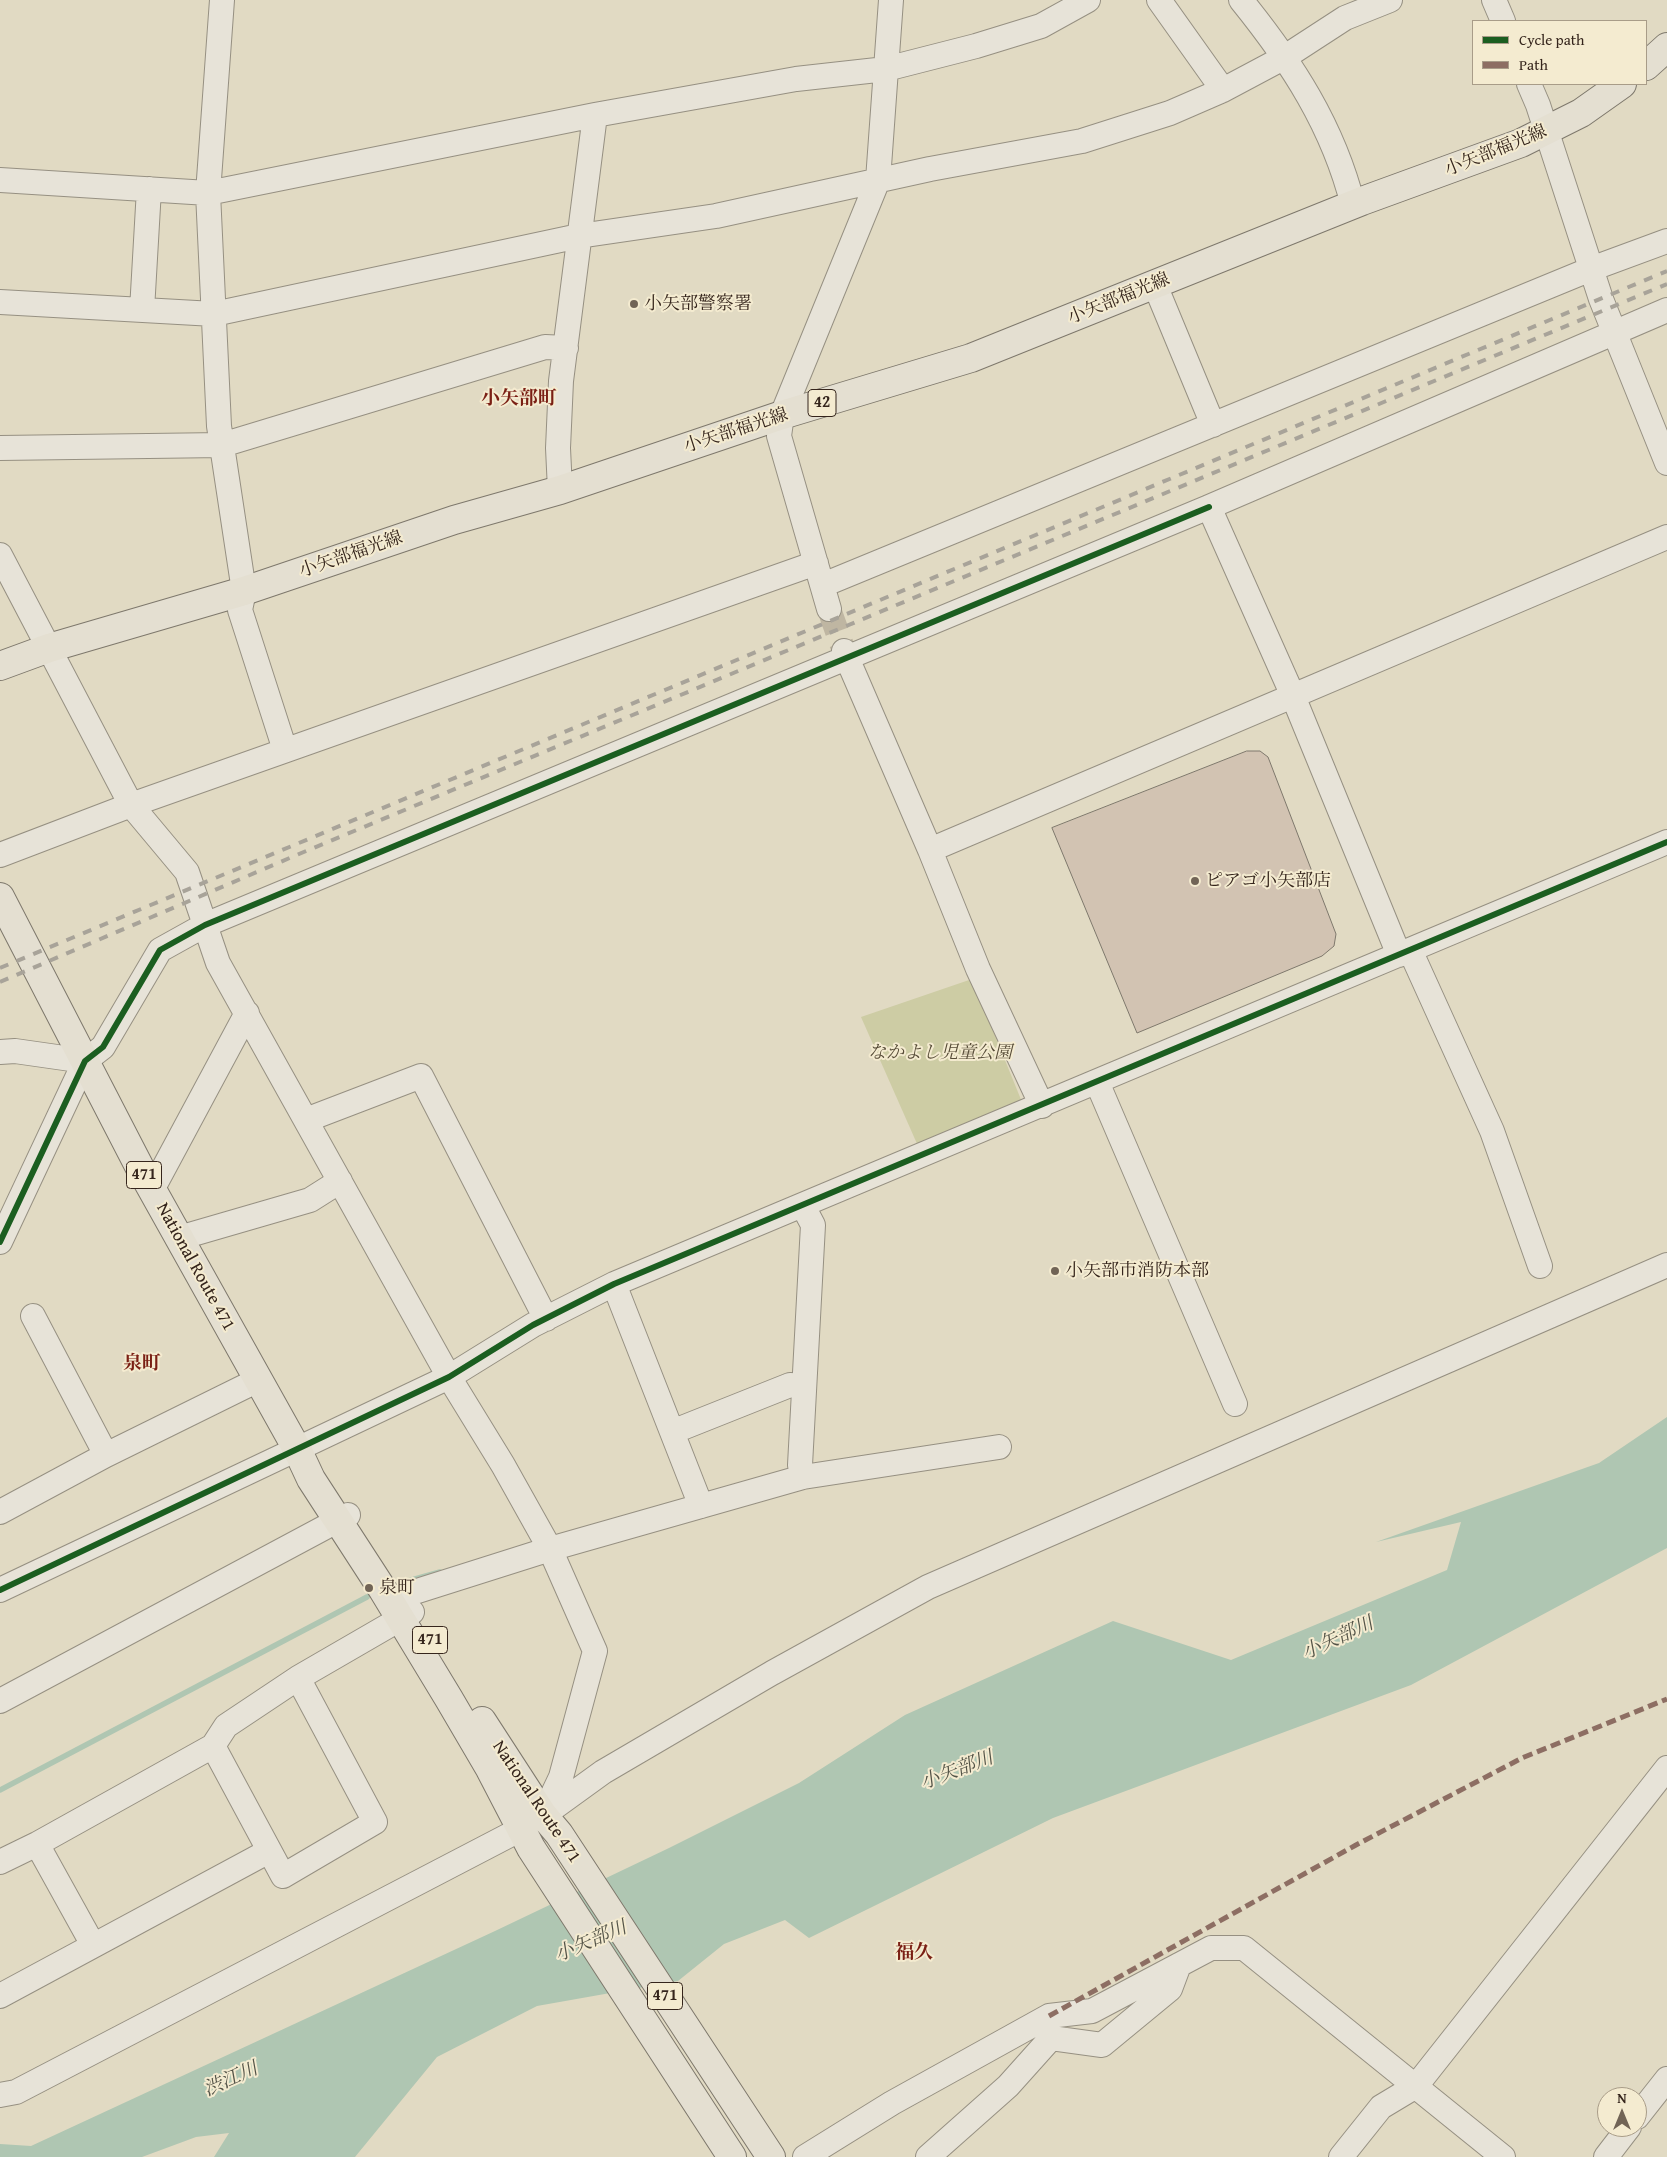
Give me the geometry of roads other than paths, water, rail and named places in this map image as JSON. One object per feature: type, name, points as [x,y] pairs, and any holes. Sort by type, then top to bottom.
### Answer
[{"type":"main road","points":[[1647,65],[1667,47]]},
{"type":"main road","name":"小矢部福光線","points":[[0,666],[49,648],[244,591],[454,520],[560,490],[782,415],[971,358],[1353,205],[1511,148],[1581,113],[1621,85]]},
{"type":"main road","name":"National Route 471","points":[[0,897],[152,1190],[297,1449],[322,1475],[343,1518],[401,1607],[539,1832],[732,2157]]},
{"type":"main road","name":"National Route 471","points":[[539,1832],[771,2157]]},
{"type":"street","points":[[222,0],[208,193],[222,445],[244,591],[240,610],[285,750]]},
{"type":"street","points":[[829,609],[779,436],[782,415],[878,180],[891,0]]},
{"type":"street","points":[[0,180],[208,193],[595,115],[796,79],[886,69],[976,46],[1042,26],[1088,0]]},
{"type":"street","points":[[1159,0],[1224,90]]},
{"type":"street","points":[[1241,0],[1285,57],[1316,108],[1345,175],[1353,205]]},
{"type":"street","points":[[0,302],[214,314],[579,236],[716,216],[878,180],[1082,142],[1170,113],[1224,90],[1285,57],[1345,18],[1390,0]]},
{"type":"street","points":[[1494,0],[1503,20]]},
{"type":"street","points":[[1529,85],[1591,270],[1667,463]]},
{"type":"street","points":[[560,490],[558,448],[561,381],[595,115]]},
{"type":"street","points":[[142,310],[149,190]]},
{"type":"street","points":[[0,855],[131,805],[285,750],[819,574],[1213,425],[1591,270],[1667,241]]},
{"type":"street","points":[[1155,284],[1213,425]]},
{"type":"street","points":[[0,1242],[85,1061],[103,1047],[160,950],[205,925],[845,655],[1209,507],[1667,310]]},
{"type":"street","points":[[0,448],[222,445],[545,347],[566,348]]},
{"type":"street","points":[[1209,507],[1405,953],[1492,1131],[1540,1266]]},
{"type":"street","points":[[930,850],[1667,537]]},
{"type":"street","points":[[2,560],[131,805],[187,872],[218,963],[449,1377],[503,1465],[550,1549],[595,1651],[561,1777],[539,1832]]},
{"type":"street","points":[[845,655],[930,850],[978,968],[1042,1106]]},
{"type":"street","points":[[0,1590],[449,1377],[546,1319],[614,1284],[1042,1106],[1667,842]]},
{"type":"street","points":[[152,1190],[247,1013]]},
{"type":"street","points":[[0,1052],[15,1051],[85,1061]]},
{"type":"street","points":[[306,1120],[421,1076],[546,1319]]},
{"type":"street","points":[[1097,1082],[1235,1404]]},
{"type":"street","points":[[179,1238],[310,1200],[340,1181]]},
{"type":"street","points":[[803,1206],[813,1224],[803,1386],[800,1465],[803,1477]]},
{"type":"street","points":[[0,2095],[16,2092],[539,1832],[603,1772],[772,1673],[928,1587],[1667,1266]]},
{"type":"street","points":[[614,1284],[701,1506]]},
{"type":"street","points":[[33,1316],[106,1456]]},
{"type":"street","points":[[0,1512],[106,1456],[258,1380]]},
{"type":"street","points":[[672,1432],[790,1385],[803,1386]]},
{"type":"street","points":[[0,1862],[37,1844],[213,1746],[226,1726],[401,1607],[550,1549],[803,1477],[999,1447]]},
{"type":"street","points":[[0,1701],[343,1518]]},
{"type":"street","points":[[213,1746],[283,1876],[374,1822],[298,1678]]},
{"type":"street","points":[[1341,2157],[1381,2108],[1416,2086],[1667,1768]]},
{"type":"street","points":[[37,1844],[94,1945]]},
{"type":"street","points":[[0,1996],[269,1852]]},
{"type":"street","points":[[805,2157],[892,2103],[1049,2016],[1092,2010],[1211,1948],[1244,1948],[1503,2157]]},
{"type":"street","points":[[928,2157],[1008,2086],[1051,2038],[1102,2045],[1170,1988],[1179,1965]]},
{"type":"street","points":[[1647,2104],[1667,2079]]},
{"type":"street","points":[[1606,2157],[1621,2137]]},
{"type":"water","points":[[1667,1417],[1667,1548],[1411,1685],[1053,1818],[809,1938],[785,1920],[724,1944],[678,1981],[537,2006],[437,2057],[355,2157],[214,2157],[229,2133],[196,2137],[142,2157],[0,2157],[0,2144],[31,2146],[495,1931],[669,1848],[799,1783],[905,1715],[1113,1621],[1231,1660],[1447,1570],[1461,1522],[1376,1542],[1599,1463]]},
{"type":"waterway","points":[[408,1581],[440,1572]]},
{"type":"waterway","points":[[0,1790],[367,1597]]},
{"type":"tunnel","points":[[829,609],[844,651]]},
{"type":"railway","points":[[0,968],[1667,271]]},
{"type":"railway","points":[[0,982],[299,854],[1667,284]]},
{"type":"place","name":"小矢部警察署","points":[[634,304]]},
{"type":"place","name":"ピアゴ小矢部店","points":[[1195,881]]},
{"type":"place","name":"小矢部市消防本部","points":[[1055,1271]]},
{"type":"place","name":"泉町","points":[[369,1588]]},
{"type":"district","name":"小矢部町","points":[[519,399]]},
{"type":"district","name":"泉町","points":[[142,1364]]},
{"type":"district","name":"福久","points":[[914,1953]]},
{"type":"park label","name":"なかよし児童公園","points":[[940,1053]]},
{"type":"water label","name":"小矢部川","points":[[1338,1639]]},
{"type":"water label","name":"小矢部川","points":[[957,1771]]},
{"type":"water label","name":"小矢部川","points":[[591,1942]]},
{"type":"water label","name":"渋江川","points":[[231,2080]]}]
